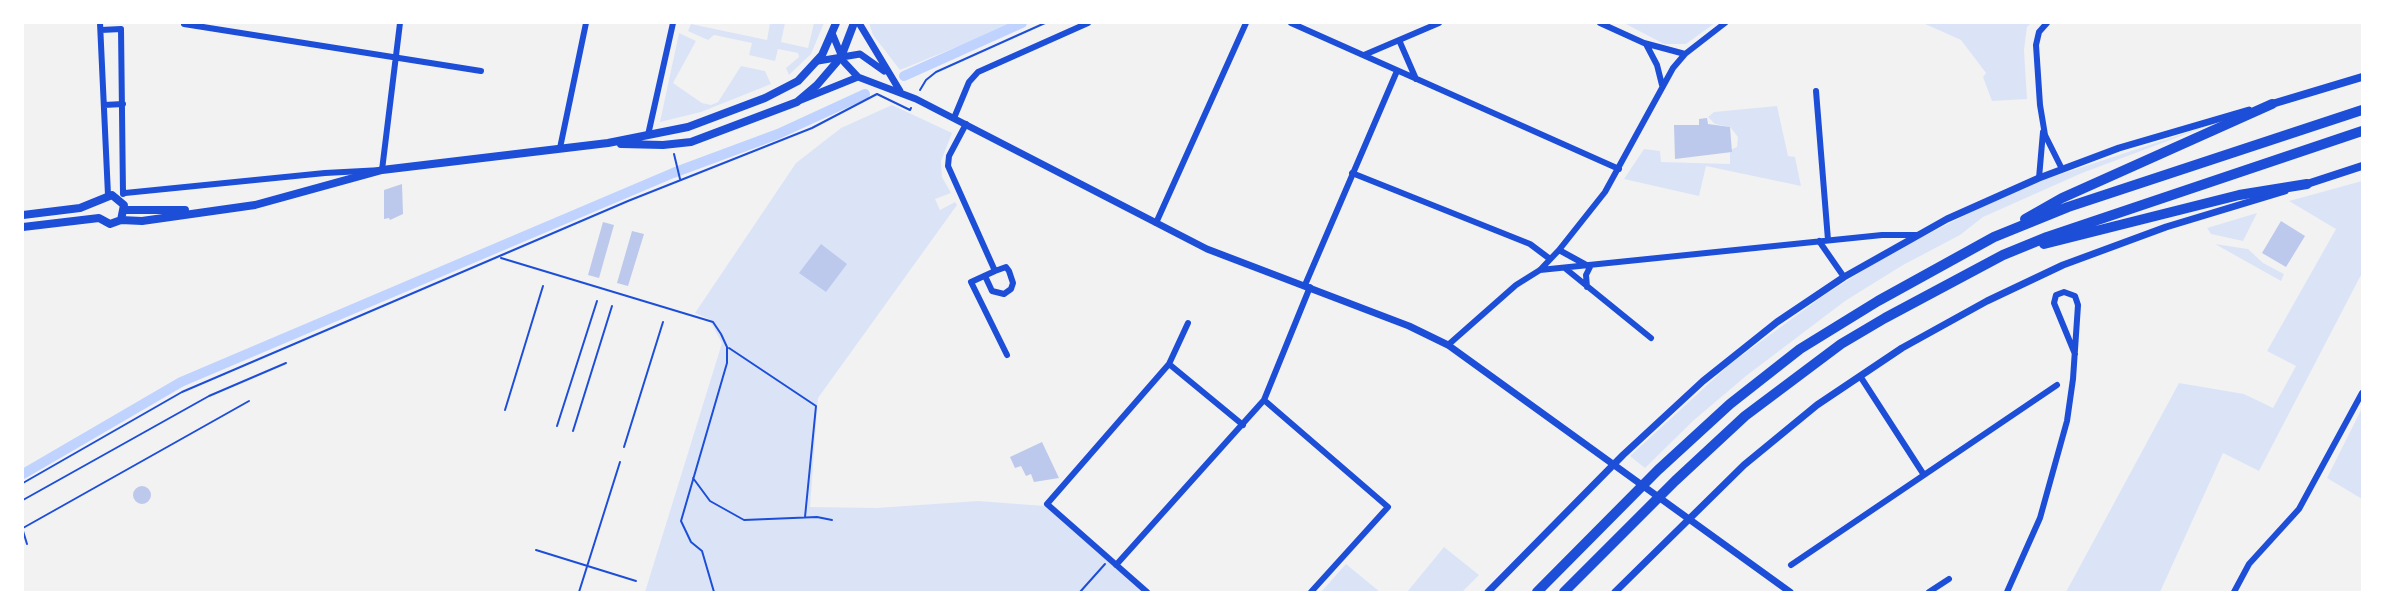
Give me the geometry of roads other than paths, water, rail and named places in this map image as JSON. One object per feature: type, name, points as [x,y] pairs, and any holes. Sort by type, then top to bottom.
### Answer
[{"type":"highway","points":[[1537,592],[1694,435],[1770,371],[1878,301],[2062,198],[2272,104]]},
{"type":"highway","points":[[1994,237],[2110,191],[2362,110]]},
{"type":"highway","points":[[1564,592],[1707,449],[1781,387],[1841,344],[1885,318],[2003,255],[2103,216],[2362,131]]},
{"type":"highway","points":[[2003,255],[2239,195],[2307,184]]},
{"type":"main road","points":[[23,227],[99,218],[110,224],[121,220],[142,221],[285,199],[382,170],[608,143],[695,125],[778,93],[798,81],[818,61],[836,23]]},
{"type":"main road","points":[[608,143],[663,145],[691,142],[797,102],[817,85],[841,57],[856,23]]},
{"type":"main road","points":[[2272,104],[2362,77]]},
{"type":"main road","points":[[2307,184],[2362,166]]},
{"type":"main road","points":[[23,215],[98,203],[108,195],[122,196],[125,210],[121,220]]},
{"type":"main road","points":[[98,203],[99,218]]},
{"type":"main road","points":[[125,210],[212,210]]},
{"type":"street","points":[[108,195],[100,26],[121,29],[122,196],[325,173],[382,170],[400,23]]},
{"type":"street","points":[[560,148],[586,23]]},
{"type":"street","points":[[648,135],[673,23]]},
{"type":"street","points":[[856,23],[887,74],[901,91]]},
{"type":"street","points":[[954,118],[969,82],[978,72],[1088,23]]},
{"type":"street","points":[[1291,23],[1619,169]]},
{"type":"street","points":[[1364,55],[1439,23]]},
{"type":"street","points":[[1600,23],[1644,43],[1685,54]]},
{"type":"street","points":[[1448,345],[1516,285],[1540,270],[1559,250],[1605,192],[1662,85],[1685,54],[1725,23]]},
{"type":"street","points":[[2039,178],[2043,127],[2036,45],[2039,32],[2047,23]]},
{"type":"street","points":[[184,24],[214,26],[481,71]]},
{"type":"street","points":[[1156,223],[1246,24]]},
{"type":"street","points":[[832,33],[841,57],[858,77],[901,91],[1237,262],[1308,286],[1409,326],[1448,345],[1790,592]]},
{"type":"street","points":[[1399,40],[1416,79]]},
{"type":"street","points":[[1644,43],[1657,65],[1662,85]]},
{"type":"street","points":[[818,61],[860,54],[887,74]]},
{"type":"street","points":[[1116,565],[1265,400],[1352,173],[1397,71]]},
{"type":"street","points":[[797,102],[858,77]]},
{"type":"street","points":[[1816,91],[1828,240]]},
{"type":"street","points":[[104,105],[122,104]]},
{"type":"street","points":[[1488,592],[1615,464],[1703,381],[1777,323],[1844,278],[1917,235],[2039,178],[2119,148],[2272,104]]},
{"type":"street","points":[[966,124],[949,156],[948,166],[995,271]]},
{"type":"street","points":[[2043,127],[2062,169]]},
{"type":"street","points":[[1352,173],[1530,244],[1550,259]]},
{"type":"street","points":[[1615,592],[1689,517],[1762,449],[1860,376],[1941,326],[2063,265],[2166,227],[2307,184]]},
{"type":"street","points":[[1540,270],[1590,267],[1828,240],[1917,235]]},
{"type":"street","points":[[1818,241],[1844,278]]},
{"type":"street","points":[[1559,250],[1590,267]]},
{"type":"street","points":[[985,276],[992,291],[1004,294],[1011,289],[1013,283],[1006,267],[995,271],[971,282],[1007,355]]},
{"type":"street","points":[[1587,287],[1586,275],[1590,267]]},
{"type":"street","points":[[1566,269],[1651,338]]},
{"type":"street","points":[[2007,592],[2040,518],[2067,421],[2075,354],[2077,299],[2072,293],[2064,292],[2056,295],[2054,303],[2075,354]]},
{"type":"street","points":[[1147,592],[1047,504],[1169,364],[1188,323]]},
{"type":"street","points":[[1169,364],[1242,425]]},
{"type":"street","points":[[1860,376],[1924,475]]},
{"type":"street","points":[[1791,565],[2057,385]]},
{"type":"street","points":[[2234,592],[2249,564],[2305,501],[2362,393]]},
{"type":"street","points":[[1265,400],[1388,507],[1311,592]]},
{"type":"street","points":[[1929,592],[1949,579]]},
{"type":"waterway","points":[[904,76],[1022,23]]},
{"type":"waterway","points":[[23,474],[181,382],[673,173],[778,134],[865,94]]}]
